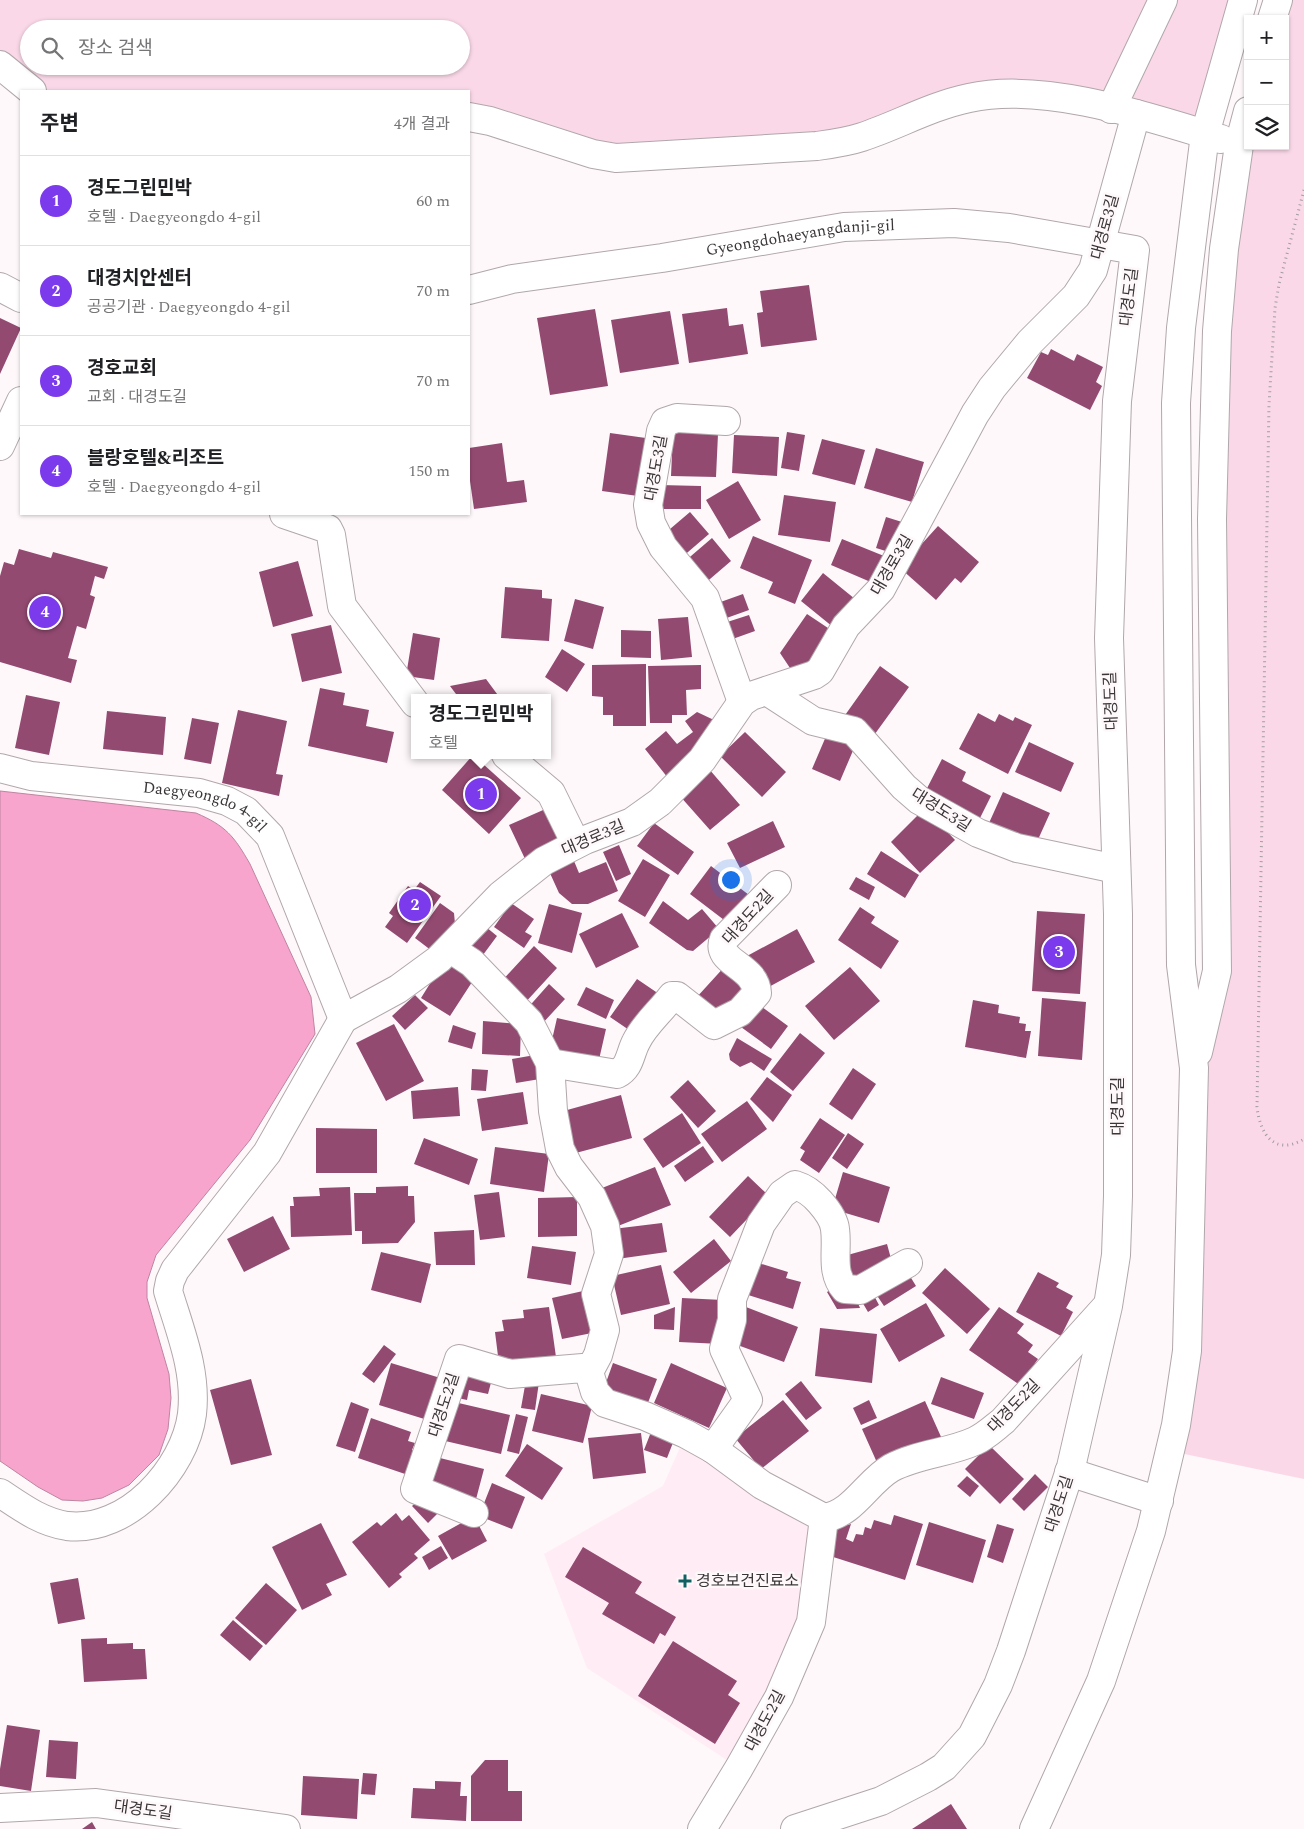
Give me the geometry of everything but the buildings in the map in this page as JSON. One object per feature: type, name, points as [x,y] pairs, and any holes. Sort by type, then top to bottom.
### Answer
[{"type":"street","name":"대경로3길","points":[[343,1019],[398,989],[450,949],[501,895],[544,861],[576,844],[632,822],[660,802],[702,760],[742,702],[751,696],[814,675],[826,663],[846,626],[881,589],[975,414],[992,388],[1030,342],[1076,296],[1094,270],[1124,111],[1162,0]]},
{"type":"street","points":[[1034,1829],[1101,1681],[1159,1501],[1176,1425],[1187,1351],[1194,1068],[1180,965],[1176,403],[1182,328],[1205,134],[1243,0]]},
{"type":"street","points":[[1273,15],[1278,0]]},
{"type":"street","points":[[0,65],[31,90]]},
{"type":"street","points":[[470,117],[490,121],[593,154],[634,158],[817,146],[845,142],[879,131],[939,106],[969,98],[997,94],[1026,93],[1124,111],[1239,145]]},
{"type":"street","points":[[1194,1068],[1217,971],[1212,519],[1216,331],[1224,249],[1239,145],[1244,126]]},
{"type":"street","name":"Gyeongdohaeyangdanji-gil","points":[[470,290],[512,279],[662,258],[844,227],[954,223],[1009,228],[1100,242],[1135,250]]},
{"type":"street","name":"대경도길","points":[[795,1829],[880,1801],[928,1777],[949,1762],[972,1736],[994,1693],[1011,1651],[1069,1472],[1108,1306],[1116,1255],[1118,1196],[1116,869],[1109,638],[1117,402],[1135,250]]},
{"type":"street","points":[[0,287],[20,297]]},
{"type":"street","points":[[0,446],[19,411]]},
{"type":"street","name":"대경도3길","points":[[726,421],[677,418],[665,422],[656,458],[649,515],[663,547],[705,598],[742,702]]},
{"type":"street","points":[[287,515],[328,529],[331,535],[342,606],[411,698]]},
{"type":"street","name":"대경도3길","points":[[767,691],[813,721],[854,731],[904,787],[919,800],[954,821],[1017,848],[1116,869]]},
{"type":"street","points":[[511,759],[551,793],[576,844]]},
{"type":"street","name":"Daegyeongdo 4-gil","points":[[0,768],[31,776],[199,793],[226,801],[246,811],[270,836],[343,1019]]},
{"type":"street","name":"대경도2길","points":[[550,1063],[617,1074],[621,1072],[625,1069],[636,1041],[672,996],[677,996],[714,1025],[744,1009],[757,993],[757,989],[746,972],[722,952],[720,947],[724,939],[777,885]]},
{"type":"street","points":[[450,949],[472,963],[528,1022],[550,1063],[553,1111],[560,1149],[569,1166],[586,1188],[601,1215],[609,1246],[608,1263],[596,1294],[605,1330],[598,1355],[589,1372],[595,1392],[605,1403],[668,1425],[713,1449],[762,1485],[824,1518]]},
{"type":"street","points":[[0,1492],[30,1514],[51,1522],[84,1526],[101,1523],[132,1507],[170,1469],[185,1441],[190,1424],[193,1398],[190,1366],[168,1291],[170,1281],[175,1270],[267,1153],[343,1019]]},
{"type":"street","points":[[713,1449],[748,1400],[724,1350],[732,1320],[732,1299],[761,1224],[789,1188],[795,1185],[804,1188],[816,1197],[832,1218],[835,1228],[836,1272],[838,1282],[845,1289],[860,1290],[908,1263]]},
{"type":"street","name":"대경도2길","points":[[702,1829],[779,1696],[811,1622],[824,1518],[840,1513],[883,1474],[896,1465],[968,1444],[986,1435],[1003,1420],[1108,1306]]},
{"type":"street","name":"대경도2길","points":[[474,1514],[415,1489],[458,1358],[510,1374],[583,1368],[589,1372]]},
{"type":"street","points":[[1069,1472],[1159,1501]]},
{"type":"street","name":"대경도길","points":[[0,1808],[96,1803],[286,1829]]},
{"type":"path","points":[[1304,190],[1279,284],[1275,308],[1269,404],[1257,1107],[1262,1130],[1275,1143],[1283,1146],[1293,1145],[1304,1139]]},
{"type":"shaded area","points":[[0,0],[1243,0],[1205,134],[1026,93],[879,131],[634,158],[470,117],[470,90],[31,90],[0,65]]},
{"type":"shaded area","points":[[1278,0],[1304,0],[1304,1479],[1170,1451],[1194,1068],[1217,971],[1212,519],[1248,150],[1289,150],[1289,15],[1284,15]]},
{"type":"shaded area","points":[[0,791],[196,813],[222,827],[234,839],[250,864],[311,997],[315,1034],[250,1140],[156,1255],[147,1282],[147,1298],[169,1374],[171,1398],[168,1429],[159,1455],[129,1485],[102,1498],[83,1501],[62,1500],[38,1487],[0,1461]]},
{"type":"shaded area","name":"경호보건진료소","points":[[686,1434],[824,1518],[814,1609],[739,1768],[587,1668],[544,1554],[663,1486]]},
{"type":"place","name":"블랑호텔&리조트","points":[[45,612]]},
{"type":"place","name":"경도그린민박","points":[[481,794]]},
{"type":"place","name":"대경치안센터","points":[[415,905]]},
{"type":"place","name":"경호교회","points":[[1059,952]]},
{"type":"place","name":"경호보건진료소","points":[[685,1581]]}]
